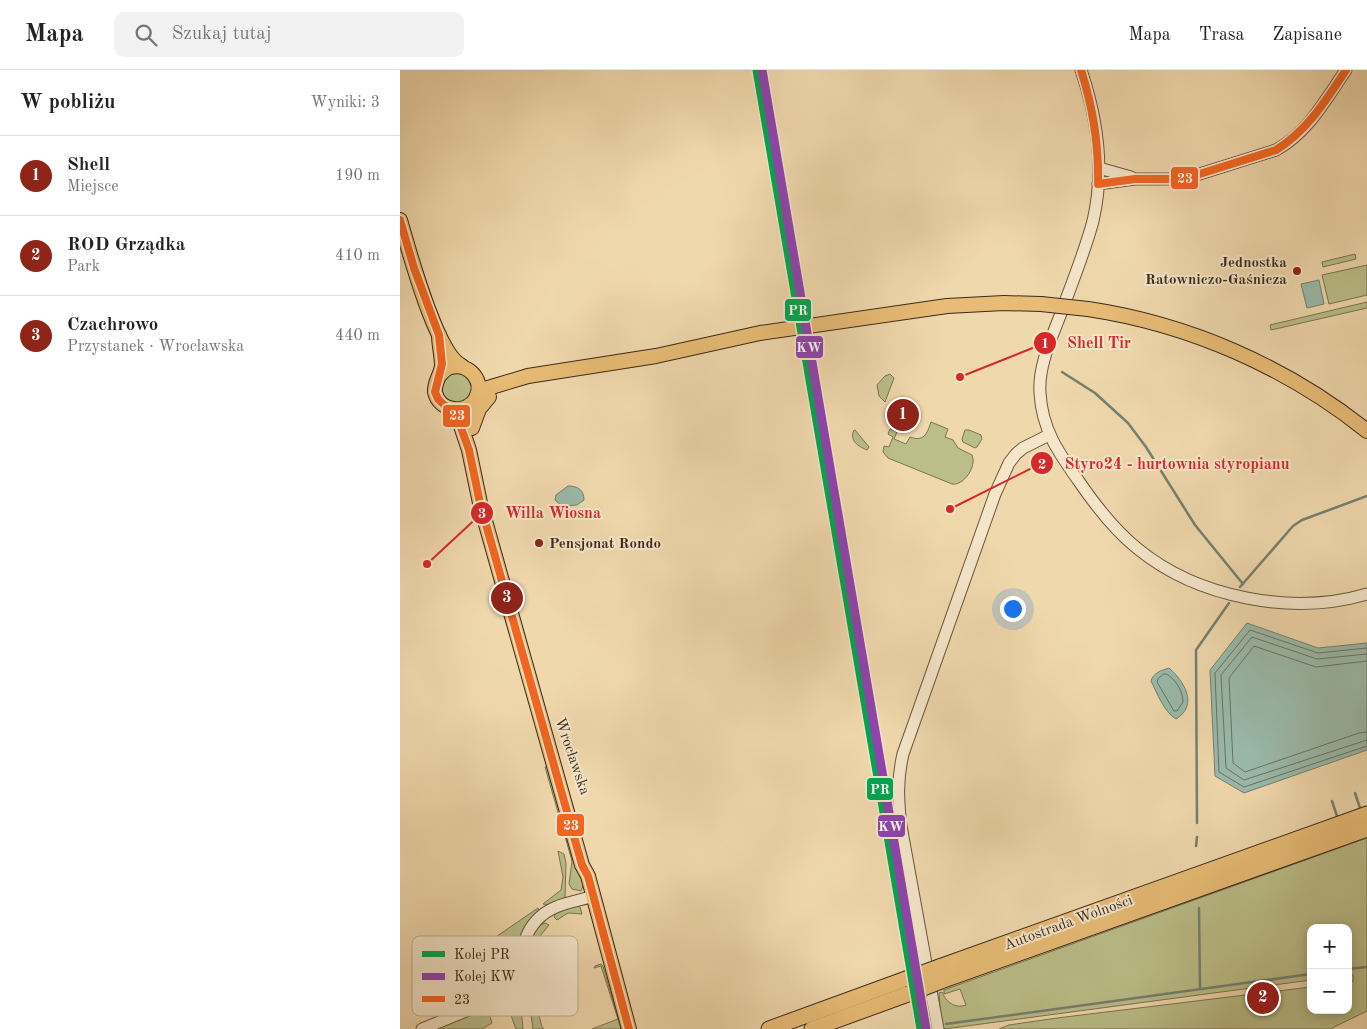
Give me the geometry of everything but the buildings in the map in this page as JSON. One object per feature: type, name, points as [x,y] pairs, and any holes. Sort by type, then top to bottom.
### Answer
[{"type":"highway","name":"Autostrada Wolności","points":[[812,1029],[940,974],[1367,814]]},
{"type":"highway","name":"Autostrada Wolności","points":[[940,974],[1367,829]]},
{"type":"highway","name":"Autostrada Wolności","points":[[769,1029],[907,987]]},
{"type":"main road","points":[[400,220],[414,268],[439,335],[454,360],[476,377],[479,386],[474,401]]},
{"type":"main road","points":[[439,335],[442,364],[436,383],[438,400],[444,406],[452,409],[464,409],[481,392],[488,388],[528,376],[656,356],[732,338],[947,306],[996,303],[1041,304],[1088,309],[1149,322],[1218,345],[1268,367],[1311,391],[1367,431]]},
{"type":"main road","points":[[439,376],[452,366],[466,369],[482,376],[528,376]]},
{"type":"main road","points":[[472,428],[478,412],[486,400],[498,390],[528,376]]},
{"type":"main road","name":"Wrocławska","points":[[469,450],[472,428],[470,411],[474,401]]},
{"type":"main road","name":"Wrocławska","points":[[452,409],[458,417],[469,450],[480,503],[538,706],[559,761],[589,862],[588,876],[629,1029]]},
{"type":"street","points":[[1081,70],[1096,125],[1099,168],[1098,184],[1092,223],[1044,363],[1040,392],[1043,414],[1049,435],[1094,502],[1120,532],[1140,551],[1183,578],[1229,594],[1259,600],[1298,604],[1335,602],[1367,594]]},
{"type":"street","points":[[1098,184],[1135,179],[1161,180],[1190,177],[1276,150],[1302,131],[1346,70]]},
{"type":"street","points":[[1099,168],[1135,179]]},
{"type":"street","points":[[938,1029],[898,802],[899,774],[903,754],[998,486],[1009,463],[1016,454],[1049,435]]},
{"type":"street","points":[[527,936],[534,924],[545,913],[556,907],[594,896]]},
{"type":"street","points":[[422,1029],[454,1016]]},
{"type":"green space","points":[[1355,254],[1356,259],[1323,267],[1322,262]]},
{"type":"green space","points":[[1367,265],[1367,295],[1329,304],[1322,275]]},
{"type":"green space","points":[[1367,302],[1367,308],[1271,330],[1270,325]]},
{"type":"green space","points":[[457,372],[463,373],[468,377],[472,382],[472,394],[468,399],[463,403],[457,404],[451,403],[446,399],[442,394],[441,388],[442,382],[446,377],[451,373]]},
{"type":"green space","points":[[890,374],[894,378],[885,402],[879,396],[877,385],[885,376]]},
{"type":"green space","points":[[931,422],[948,429],[945,437],[953,440],[958,448],[972,455],[973,464],[971,470],[965,479],[957,484],[952,484],[888,458],[883,452],[884,446],[889,447],[893,437],[888,434],[890,429],[897,432],[894,439],[906,444],[910,437],[922,438]]},
{"type":"green space","points":[[854,430],[869,447],[867,450],[858,445],[854,440]]},
{"type":"green space","points":[[965,430],[981,435],[982,439],[977,447],[975,448],[963,442]]},
{"type":"green space","points":[[549,766],[584,884],[581,891],[572,889],[569,884],[572,861],[545,767]]},
{"type":"green space","points":[[1367,838],[1367,1011],[1330,1029],[999,1029],[1009,1025],[1057,1018],[1307,987],[1307,1014],[1352,1014],[1352,924],[1307,924],[1307,981],[944,1029],[941,1024],[939,993],[942,992],[948,1002],[958,1006],[966,1005],[960,989],[944,994],[944,990]]},
{"type":"green space","points":[[558,851],[564,854],[566,863],[565,898],[549,905],[543,904],[561,890],[563,877]]},
{"type":"green space","points":[[580,907],[582,914],[568,913],[557,920],[554,917],[557,911]]},
{"type":"green space","points":[[538,908],[539,911],[523,936],[497,936]]},
{"type":"green space","points":[[545,923],[549,925],[540,936],[532,936],[534,932]]},
{"type":"green space","points":[[601,964],[603,966],[621,1029],[592,1029],[618,1019],[601,966],[594,968]]},
{"type":"green space","points":[[464,1016],[490,1016],[492,1023],[482,1029],[432,1029]]},
{"type":"green space","points":[[511,1016],[522,1016],[523,1029],[516,1029]]},
{"type":"green space","points":[[531,1016],[539,1016],[544,1029],[533,1029]]},
{"type":"water","points":[[1319,280],[1324,304],[1307,308],[1301,284]]},
{"type":"water","points":[[568,486],[580,489],[584,500],[577,505],[562,506],[555,500],[556,495]]},
{"type":"water","points":[[1247,623],[1318,648],[1367,643],[1367,750],[1244,793],[1215,776],[1210,670]]},
{"type":"water","points":[[1169,668],[1180,679],[1187,693],[1188,700],[1187,707],[1176,719],[1164,707],[1151,681],[1156,674]]},
{"type":"waterway","points":[[1062,372],[1095,393],[1128,423],[1146,447],[1195,525],[1243,584]]},
{"type":"waterway","points":[[1240,587],[1293,526],[1302,520],[1367,496]]},
{"type":"waterway","points":[[1197,823],[1196,650],[1229,603]]},
{"type":"waterway","points":[[1355,793],[1360,808]]},
{"type":"waterway","points":[[1332,801],[1337,816]]},
{"type":"waterway","points":[[1196,846],[1197,837]]},
{"type":"waterway","points":[[1199,908],[1200,989]]},
{"type":"waterway","points":[[1352,969],[1367,967]]},
{"type":"waterway","points":[[946,1024],[1307,975]]},
{"type":"rail line","name":"PR","points":[[757,70],[921,1029]]},
{"type":"rail line","name":"KW","points":[[762,70],[926,1029]]},
{"type":"transit line","name":"23","points":[[1081,70],[1094,126],[1098,184],[1135,179],[1190,177],[1276,150],[1307,124],[1346,70]]},
{"type":"transit line","name":"23","points":[[400,220],[414,268],[439,335],[442,364],[435,392],[438,399],[456,414],[469,450],[480,503],[582,865],[588,876],[629,1029]]},
{"type":"place","name":"Jednostka Ratowniczo-Gaśnicza","points":[[1297,271]]},
{"type":"place","name":"Shell Tir","points":[[960,377]]},
{"type":"place","name":"Shell","points":[[903,415]]},
{"type":"place","name":"Styro24 - hurtownia styropianu","points":[[950,509]]},
{"type":"place","name":"Pensjonat Rondo","points":[[539,543]]},
{"type":"place","name":"Willa Wiosna","points":[[427,564]]},
{"type":"place","name":"Czachrowo","points":[[507,598]]},
{"type":"place","name":"ROD Grządka","points":[[1263,998]]}]
